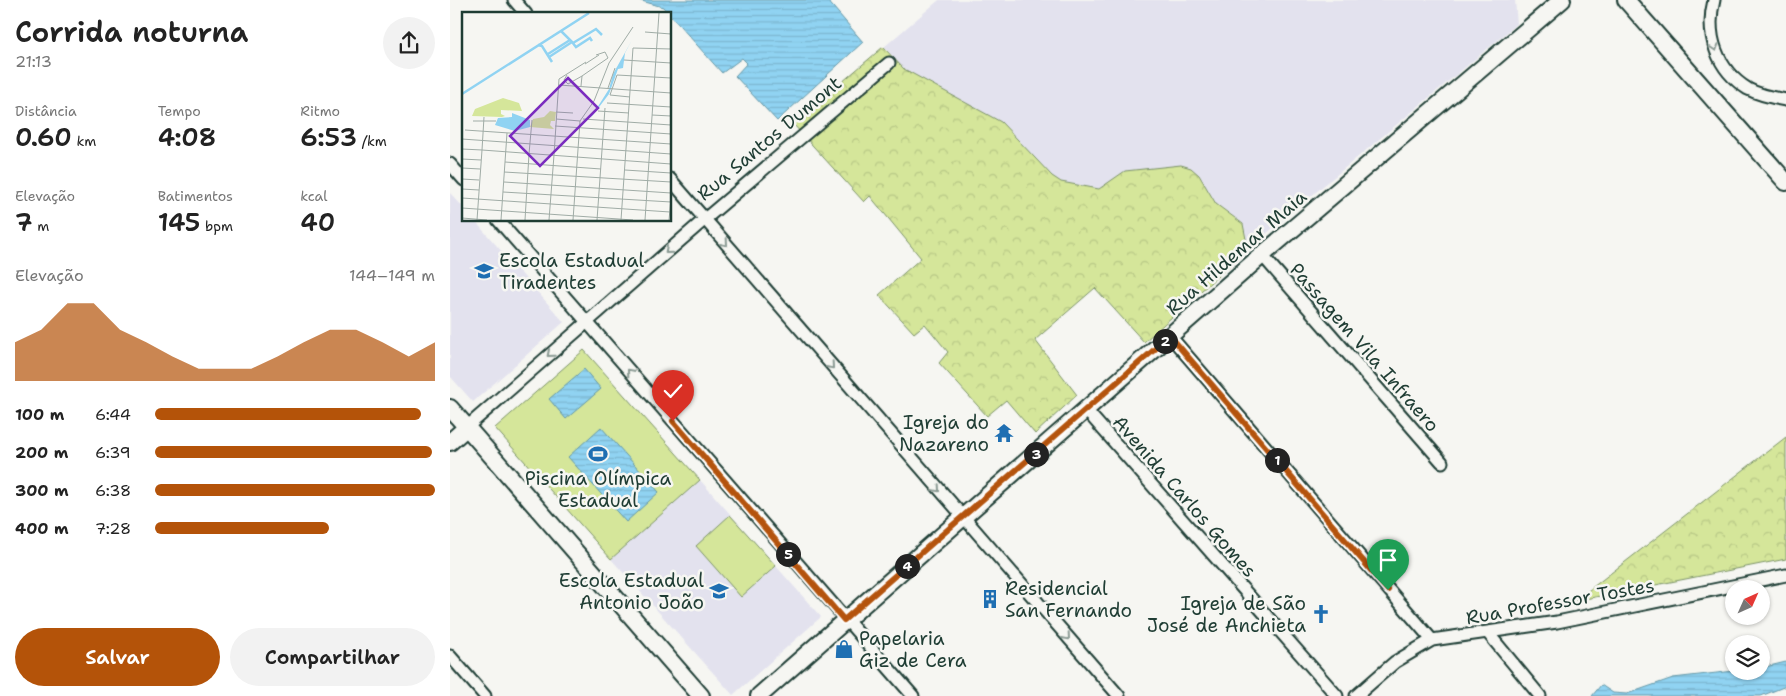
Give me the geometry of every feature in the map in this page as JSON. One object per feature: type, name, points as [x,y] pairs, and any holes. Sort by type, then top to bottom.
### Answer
[{"type":"street","points":[[514,0],[524,12]]},
{"type":"street","name":"Rua Hildemar Maia","points":[[759,696],[1262,255],[1562,0]]},
{"type":"street","points":[[1626,0],[1786,182]]},
{"type":"street","points":[[1714,0],[1710,30],[1715,50],[1722,65],[1736,80],[1750,90],[1786,100]]},
{"type":"street","name":"Rua Santos Dumont","points":[[450,442],[704,219],[889,63]]},
{"type":"street","points":[[450,164],[462,178]]},
{"type":"street","points":[[671,180],[962,518],[1119,696]]},
{"type":"street","points":[[499,221],[912,696]]},
{"type":"street","name":"Passagem Vila Infraero","points":[[1262,255],[1442,462]]},
{"type":"street","points":[[1170,336],[1432,640]]},
{"type":"street","points":[[450,408],[701,696]]},
{"type":"street","name":"Avenida Carlos Gomes","points":[[1086,410],[1337,696]]},
{"type":"street","name":"Rua Professor Tostes","points":[[1356,696],[1395,662],[1432,640],[1488,633],[1693,595],[1786,575]]},
{"type":"street","points":[[1488,633],[1540,696]]},
{"type":"street","points":[[450,656],[485,696]]},
{"type":"shaded area","points":[[939,0],[1515,0],[1517,24],[1248,249],[1144,342],[884,47]]},
{"type":"shaded area","name":"Escola Estadual Tiradentes","points":[[450,193],[462,206],[462,221],[475,221],[564,322],[473,402],[450,376]]},
{"type":"shaded area","name":"Escola Estadual Antonio João","points":[[700,480],[821,617],[733,695],[611,559]]},
{"type":"green space","points":[[883,47],[904,69],[1001,122],[1052,176],[1061,182],[1099,189],[1125,171],[1181,165],[1191,168],[1199,175],[1216,204],[1243,224],[1248,249],[1144,342],[1095,288],[1035,340],[1077,395],[1035,434],[1006,400],[987,416],[939,363],[948,352],[925,324],[914,333],[879,295],[921,258],[870,196],[864,202],[793,124]]},
{"type":"green space","name":"Piscina Olímpica Estadual","points":[[584,350],[700,480],[611,559],[495,428]]},
{"type":"green space","points":[[1786,437],[1786,559],[1575,601]]},
{"type":"green space","points":[[730,515],[776,566],[741,597],[696,546]]},
{"type":"water","points":[[638,0],[827,0],[863,42],[777,121],[735,76],[747,63],[742,58],[722,73],[671,16],[671,12],[667,12],[663,7]]},
{"type":"water","points":[[584,369],[601,389],[566,419],[549,399]]},
{"type":"water","points":[[601,427],[659,492],[626,522],[568,457]]},
{"type":"water","points":[[1786,662],[1786,686],[1761,696],[1592,696],[1601,685],[1613,693],[1627,694],[1673,678],[1725,672],[1725,680],[1770,680],[1770,666]]},
{"type":"place","name":"Escola Estadual Tiradentes","points":[[484,271]]},
{"type":"place","name":"Igreja do Nazareno","points":[[1004,433]]},
{"type":"place","name":"Piscina Olímpica Estadual","points":[[598,454]]},
{"type":"place","name":"Escola Estadual Antonio João","points":[[719,591]]},
{"type":"place","name":"Residencial San Fernando","points":[[990,599]]},
{"type":"place","name":"Igreja de São José de Anchieta","points":[[1321,614]]},
{"type":"place","name":"Papelaria Giz de Cera","points":[[844,649]]},
{"type":"route","points":[[673,421],[844,620],[1170,336],[1388,590]]}]
